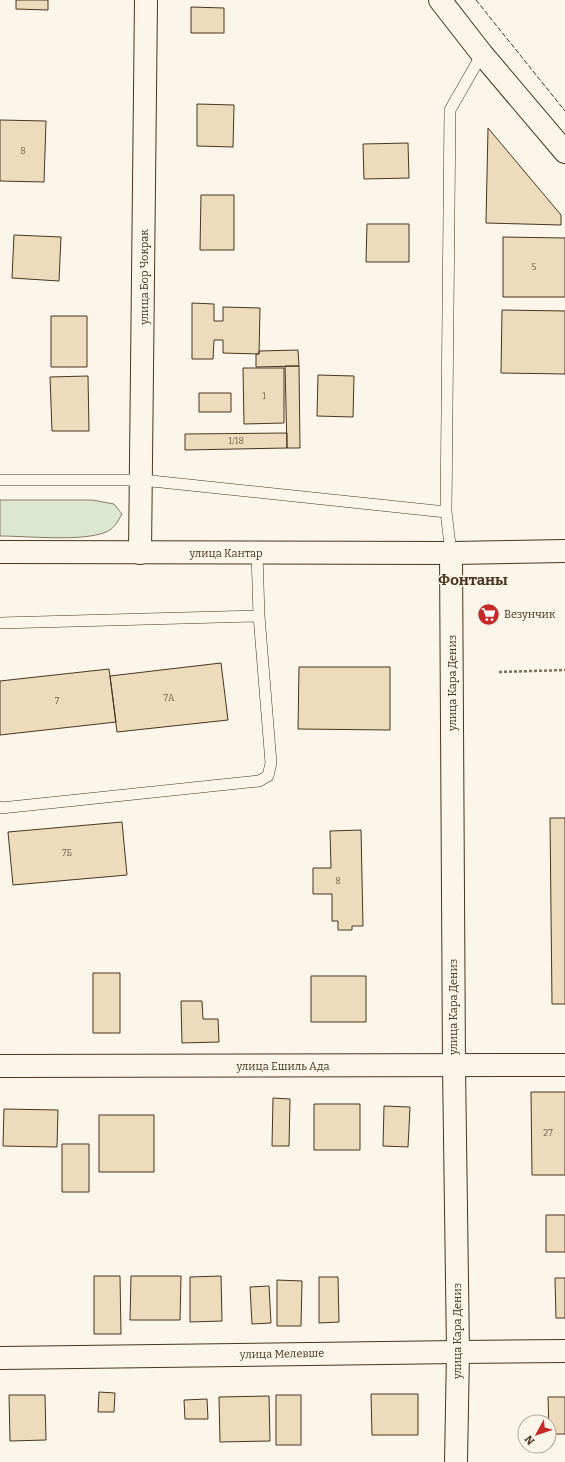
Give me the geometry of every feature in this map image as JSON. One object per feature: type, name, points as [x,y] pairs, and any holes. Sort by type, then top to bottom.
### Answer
[{"type":"street","name":"улица Бор Чокрак","points":[[140,553],[142,480],[146,0]]},
{"type":"street","points":[[440,0],[482,54],[565,152]]},
{"type":"street","name":"улица Кантар","points":[[0,552],[452,553],[565,550]]},
{"type":"street","name":"улица Кара Дениз","points":[[452,553],[454,1066],[458,1352],[456,1462]]},
{"type":"street","name":"улица Ешиль Ада","points":[[0,1066],[565,1065]]},
{"type":"street","name":"улица Мелевше","points":[[0,1358],[565,1351]]},
{"type":"lane","points":[[452,553],[446,512],[450,110],[482,54]]},
{"type":"lane","points":[[0,480],[142,480],[446,512]]},
{"type":"lane","points":[[0,807],[259,781],[268,776],[272,763],[259,616],[257,553]]},
{"type":"lane","points":[[0,623],[259,616]]},
{"type":"path","points":[[499,672],[565,670]]},
{"type":"green space","points":[[0,500],[92,500],[114,504],[122,514],[111,529],[96,535],[69,538],[0,536]]},
{"type":"building","points":[[16,0],[48,0],[48,10],[16,9]]},
{"type":"building","points":[[191,7],[224,8],[224,33],[191,33]]},
{"type":"building","points":[[197,104],[234,105],[233,147],[197,146]]},
{"type":"building","points":[[0,120],[46,121],[44,182],[0,181]]},
{"type":"building","points":[[488,128],[561,215],[561,225],[486,223]]},
{"type":"building","points":[[408,143],[409,178],[364,179],[363,144]]},
{"type":"building","points":[[201,195],[234,195],[234,250],[200,250]]},
{"type":"building","points":[[367,224],[409,224],[409,262],[366,262]]},
{"type":"building","points":[[14,235],[61,237],[59,281],[12,278]]},
{"type":"building","points":[[503,237],[565,238],[565,297],[503,297]]},
{"type":"building","points":[[192,303],[214,304],[214,321],[223,321],[223,307],[260,308],[259,354],[223,353],[223,340],[214,340],[213,359],[192,359]]},
{"type":"building","points":[[502,310],[565,311],[565,374],[501,373]]},
{"type":"building","points":[[51,316],[87,316],[87,367],[51,367]]},
{"type":"building","points":[[298,350],[299,366],[256,367],[256,354],[259,354],[259,351]]},
{"type":"building","points":[[285,366],[299,366],[300,448],[287,448]]},
{"type":"building","points":[[243,368],[284,368],[284,423],[244,424]]},
{"type":"building","points":[[318,375],[354,376],[353,417],[317,416]]},
{"type":"building","points":[[88,376],[89,431],[52,431],[50,377]]},
{"type":"building","points":[[199,393],[231,393],[231,412],[199,412]]},
{"type":"building","points":[[287,433],[287,448],[185,450],[185,434]]},
{"type":"building","points":[[221,663],[228,720],[117,732],[110,676]]},
{"type":"building","points":[[299,667],[390,667],[390,730],[298,729]]},
{"type":"building","points":[[109,669],[116,722],[0,735],[0,681]]},
{"type":"building","points":[[550,818],[565,818],[565,1004],[552,1004]]},
{"type":"building","points":[[122,822],[127,875],[13,885],[8,832]]},
{"type":"building","points":[[361,830],[363,926],[352,926],[352,930],[338,930],[338,921],[332,921],[332,894],[313,894],[313,868],[331,868],[330,831]]},
{"type":"building","points":[[93,973],[120,973],[120,1033],[93,1033]]},
{"type":"building","points":[[311,976],[366,976],[366,1022],[311,1022]]},
{"type":"building","points":[[181,1001],[202,1001],[203,1019],[218,1019],[219,1042],[182,1043]]},
{"type":"building","points":[[531,1092],[565,1092],[565,1175],[532,1175]]},
{"type":"building","points":[[273,1098],[290,1099],[289,1146],[272,1146]]},
{"type":"building","points":[[314,1104],[360,1104],[360,1150],[314,1150]]},
{"type":"building","points":[[384,1106],[410,1107],[408,1147],[383,1146]]},
{"type":"building","points":[[4,1109],[58,1110],[57,1147],[3,1146]]},
{"type":"building","points":[[99,1115],[154,1115],[154,1172],[99,1172]]},
{"type":"building","points":[[62,1144],[89,1144],[89,1192],[62,1192]]},
{"type":"building","points":[[546,1215],[565,1215],[565,1252],[546,1252]]},
{"type":"building","points":[[94,1276],[120,1276],[121,1334],[94,1334]]},
{"type":"building","points":[[131,1276],[181,1276],[180,1320],[130,1320]]},
{"type":"building","points":[[221,1276],[222,1321],[190,1322],[190,1277]]},
{"type":"building","points":[[319,1277],[338,1277],[339,1322],[319,1323]]},
{"type":"building","points":[[555,1278],[565,1278],[565,1318],[556,1318]]},
{"type":"building","points":[[277,1280],[302,1281],[301,1326],[277,1326]]},
{"type":"building","points":[[269,1286],[271,1323],[252,1324],[250,1287]]},
{"type":"building","points":[[99,1392],[115,1393],[114,1412],[98,1412]]},
{"type":"building","points":[[371,1394],[418,1394],[418,1435],[372,1435]]},
{"type":"building","points":[[9,1395],[45,1395],[46,1440],[10,1441]]},
{"type":"building","points":[[276,1395],[301,1395],[301,1445],[276,1445]]},
{"type":"building","points":[[269,1396],[270,1441],[220,1442],[219,1397]]},
{"type":"building","points":[[548,1397],[565,1397],[565,1434],[557,1434],[557,1414],[548,1414]]},
{"type":"building","points":[[207,1399],[208,1419],[185,1419],[184,1400]]},
{"type":"fence","points":[[476,0],[565,111]]},
{"type":"place","name":"Везунчик","points":[[488,614]]},
{"type":"district","name":"Фонтаны","points":[[473,580]]}]
